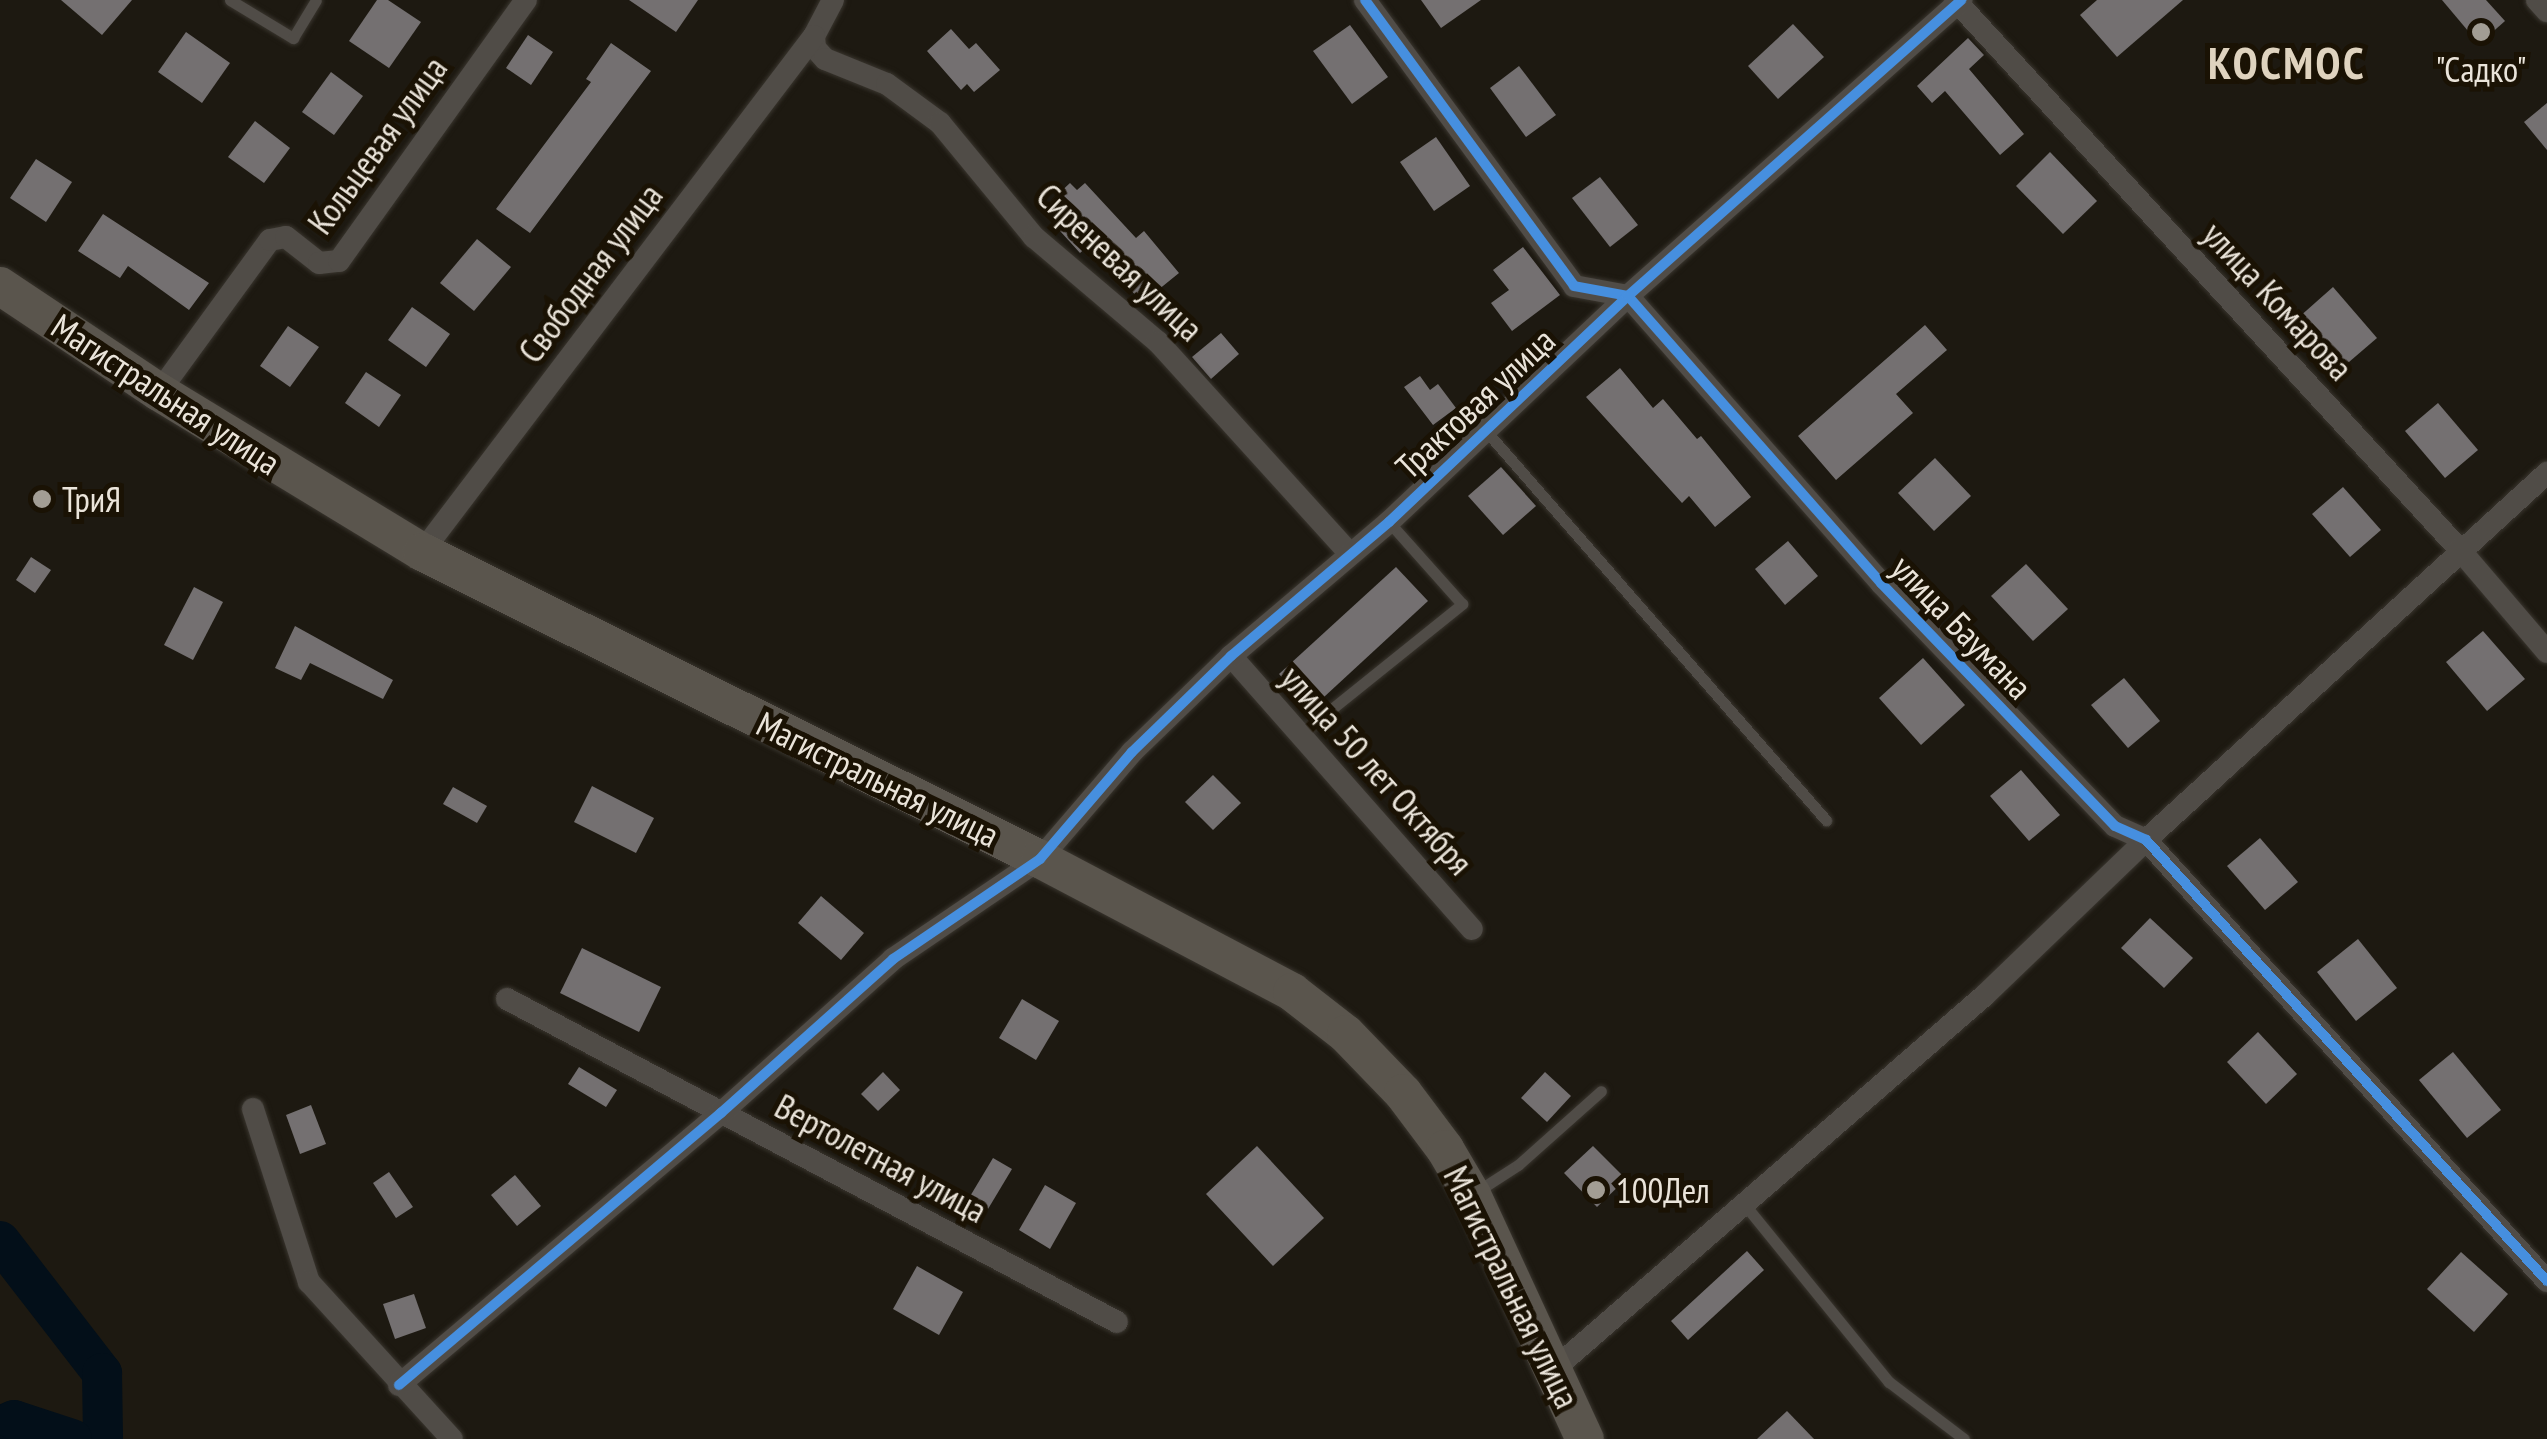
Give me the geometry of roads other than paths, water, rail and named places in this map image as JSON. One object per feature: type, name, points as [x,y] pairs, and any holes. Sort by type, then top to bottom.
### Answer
[{"type":"main road","name":"Магистральная улица","points":[[0,286],[159,392],[422,552],[1040,859],[1292,992],[1346,1034],[1403,1093],[1472,1195],[1585,1439]]},
{"type":"street","name":"Кольцевая улица","points":[[159,392],[270,240],[277,235],[286,236],[320,263],[340,261],[526,0]]},
{"type":"street","points":[[814,36],[833,0]]},
{"type":"street","points":[[1365,0],[1574,286],[1628,296]]},
{"type":"street","points":[[2536,0],[2547,11]]},
{"type":"street","name":"Трактовая улица","points":[[400,1386],[721,1114],[893,960],[1040,859],[1132,752],[1231,656],[1389,522],[1628,296],[1958,1]]},
{"type":"street","name":"улица Комарова","points":[[1958,1],[2460,550],[2547,652]]},
{"type":"street","name":"Свободная улица","points":[[422,552],[814,36]]},
{"type":"street","name":"Сиреневая улица","points":[[814,36],[815,48],[826,59],[887,84],[940,123],[1034,237],[1158,342],[1349,553]]},
{"type":"street","name":"улица Баумана","points":[[1628,296],[1894,597],[2114,826],[2146,840],[2547,1281]]},
{"type":"street","points":[[1553,1370],[1986,995],[2146,840],[2547,473]]},
{"type":"street","name":"улица 50 лет Октября","points":[[1231,656],[1472,930]]},
{"type":"street","name":"Вертолетная улица","points":[[507,999],[1117,1322]]},
{"type":"street","points":[[253,1108],[309,1282],[452,1439]]},
{"type":"lane","points":[[230,0],[293,38],[316,0]]},
{"type":"lane","points":[[1486,430],[1826,820]]},
{"type":"lane","points":[[1298,736],[1462,604],[1389,522]]},
{"type":"lane","points":[[1472,1195],[1518,1165],[1601,1091]]},
{"type":"lane","points":[[1744,1205],[1889,1382],[1964,1439]]},
{"type":"waterway","points":[[0,1241],[102,1373],[103,1439]]},
{"type":"waterway","points":[[0,1426],[14,1420],[72,1439]]},
{"type":"place","name":"\"Садко\"","points":[[2481,32]]},
{"type":"place","name":"ТриЯ","points":[[42,499]]},
{"type":"place","name":"100Дел","points":[[1596,1190]]},
{"type":"district","name":"КОСМОС","points":[[2287,63]]}]
